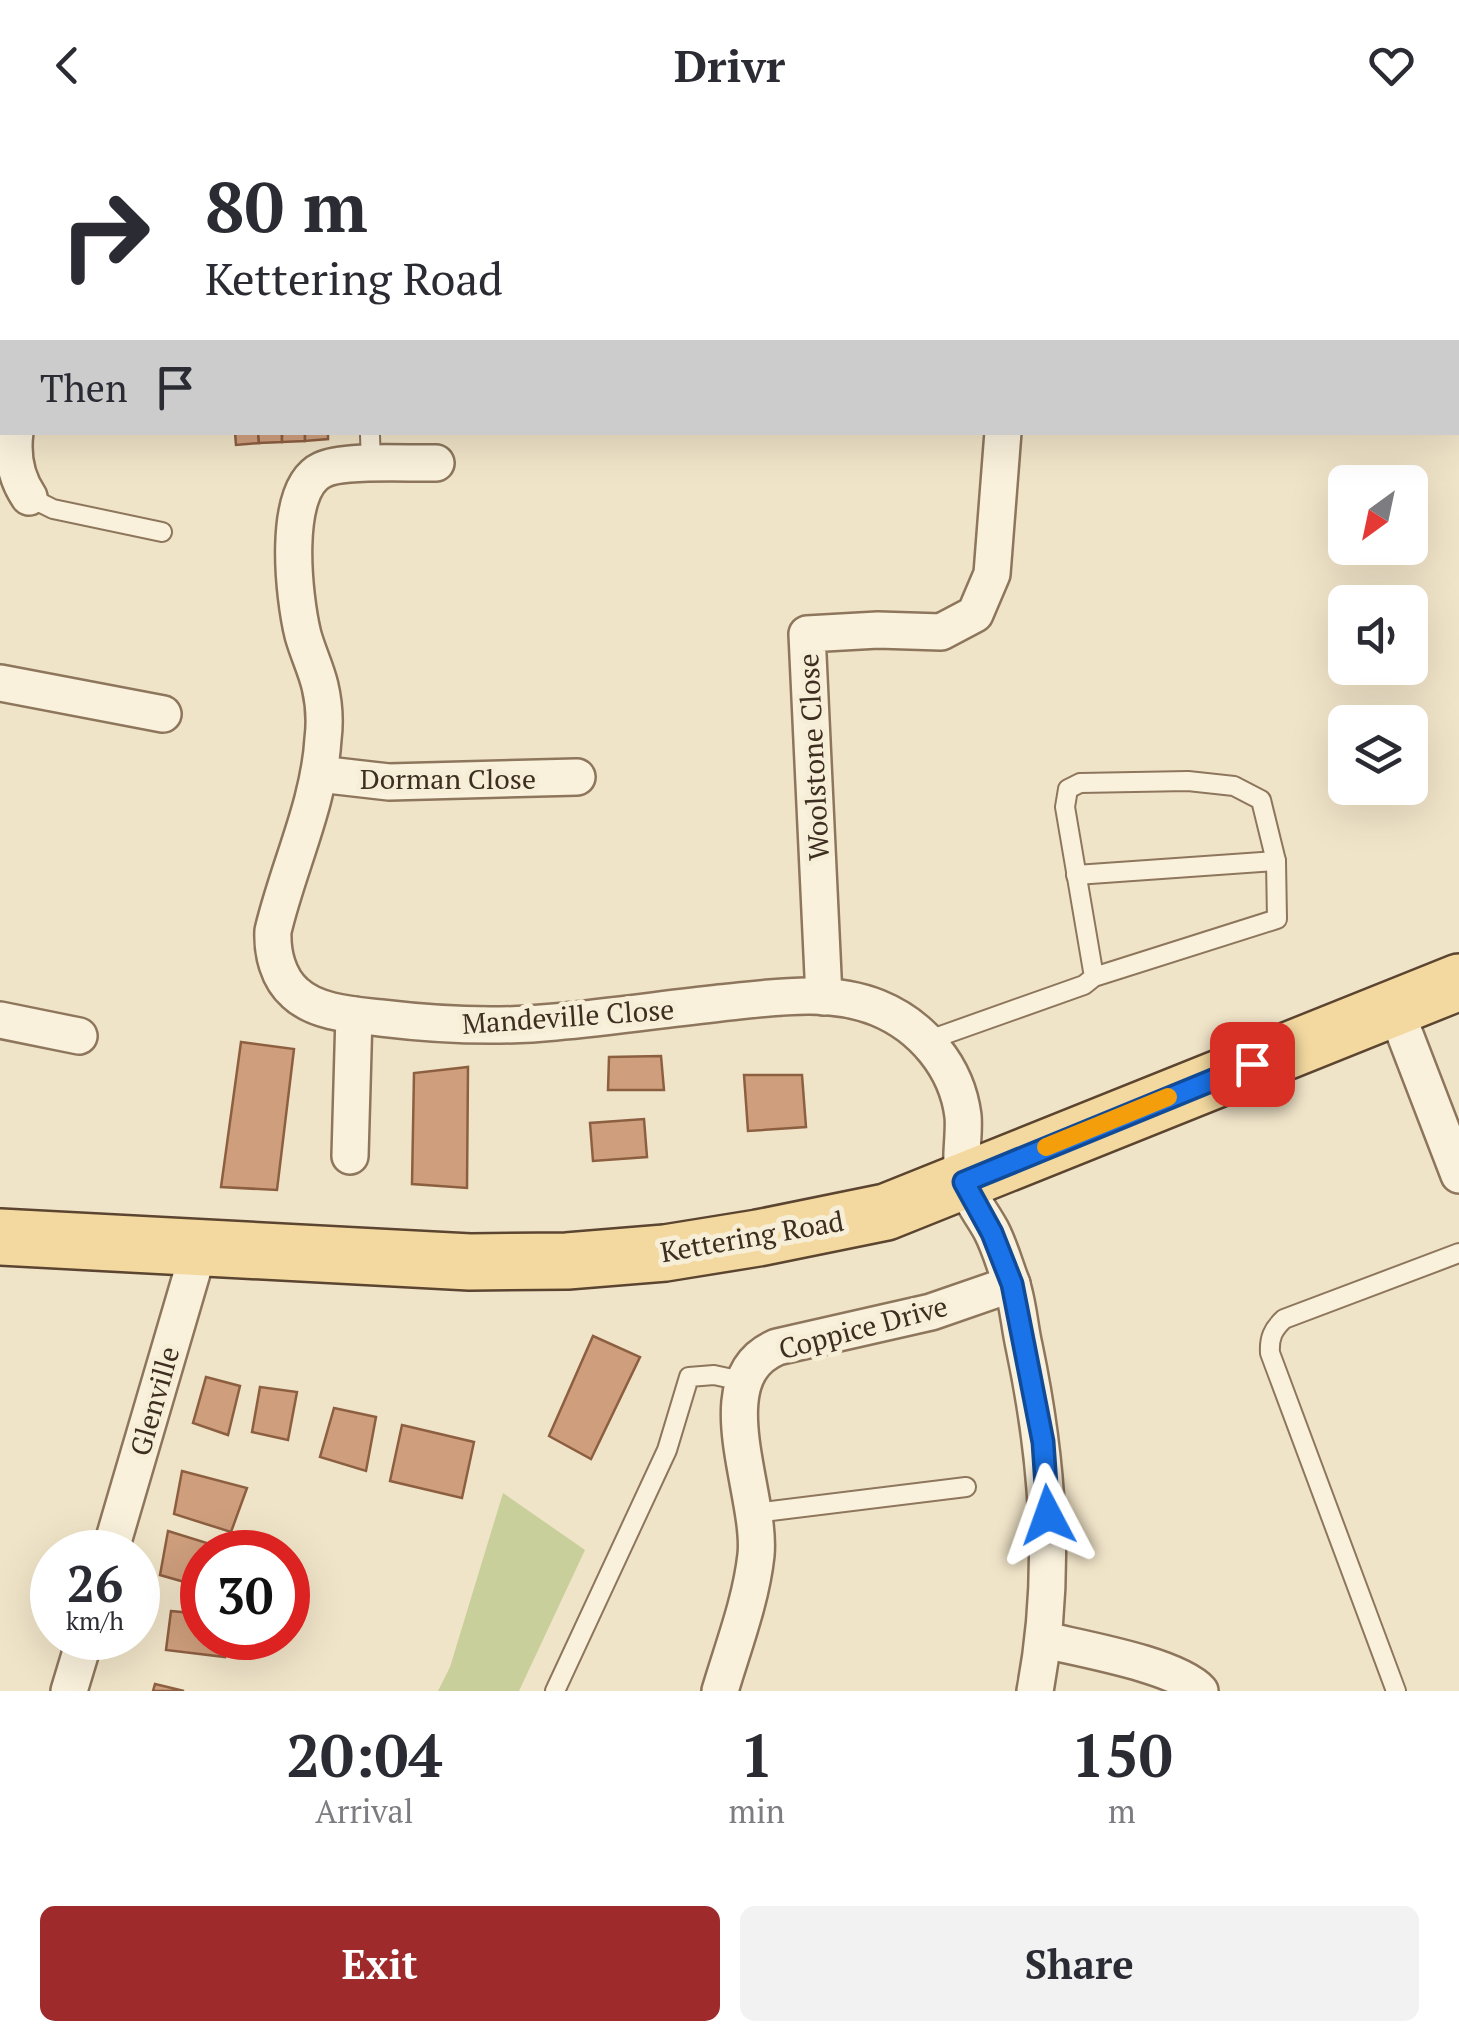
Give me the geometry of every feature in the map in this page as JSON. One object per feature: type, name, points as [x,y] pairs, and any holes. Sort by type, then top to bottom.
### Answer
[{"type":"main road","name":"Kettering Road","points":[[0,1237],[470,1262],[568,1262],[666,1254],[886,1212],[1459,982]]},
{"type":"street","points":[[15,435],[13,449],[20,484],[30,497]]},
{"type":"street","name":"Woolstone Close","points":[[824,997],[808,634],[940,632],[975,614],[992,574],[1002,435]]},
{"type":"street","name":"Mandeville Close","points":[[436,463],[370,450],[322,470],[308,480],[301,493],[296,514],[298,604],[302,633],[321,688],[323,711],[319,774],[278,910],[272,949],[288,986],[318,1006],[354,1014],[482,1027],[777,998],[824,997],[876,1007],[929,1040],[950,1074],[963,1113],[964,1182]]},
{"type":"street","points":[[0,683],[164,714]]},
{"type":"street","name":"Dorman Close","points":[[319,774],[389,782],[577,777]]},
{"type":"street","points":[[1394,1006],[1459,1175]]},
{"type":"street","points":[[350,1156],[354,1014]]},
{"type":"street","points":[[0,1020],[79,1036]]},
{"type":"street","points":[[964,1182],[992,1233],[1012,1284],[1043,1442],[1048,1515],[1045,1640],[1035,1691]]},
{"type":"street","name":"Glenville","points":[[116,1530],[199,1249]]},
{"type":"street","name":"Coppice Drive","points":[[742,1382],[754,1362],[778,1347],[930,1312],[1012,1284]]},
{"type":"street","points":[[720,1691],[756,1558],[755,1514],[739,1413],[742,1382]]},
{"type":"street","points":[[1045,1640],[1156,1668],[1184,1679],[1200,1691]]},
{"type":"street","points":[[69,1691],[78,1660]]},
{"type":"lane","points":[[30,497],[53,509],[162,532]]},
{"type":"lane","points":[[929,1040],[1094,977],[1277,919],[1276,861],[1260,800],[1234,786],[1188,782],[1080,783],[1068,789],[1065,807],[1094,977]]},
{"type":"lane","points":[[1076,876],[1276,861]]},
{"type":"lane","points":[[1396,1691],[1270,1354],[1270,1342],[1276,1326],[1284,1319],[1459,1253]]},
{"type":"lane","points":[[555,1691],[667,1450],[689,1377],[714,1375],[742,1382]]},
{"type":"lane","points":[[755,1514],[966,1486]]},
{"type":"green space","points":[[503,1493],[585,1550],[519,1691],[438,1691],[450,1667]]},
{"type":"building","points":[[235,435],[258,435],[259,443],[236,445]]},
{"type":"building","points":[[258,435],[282,435],[282,442],[259,443]]},
{"type":"building","points":[[282,435],[305,435],[305,441],[282,442]]},
{"type":"building","points":[[305,435],[328,435],[328,439],[305,441]]},
{"type":"building","points":[[241,1042],[294,1049],[277,1190],[221,1187]]},
{"type":"building","points":[[661,1056],[664,1090],[608,1090],[609,1057]]},
{"type":"building","points":[[468,1067],[467,1188],[412,1184],[414,1073]]},
{"type":"building","points":[[744,1075],[802,1075],[806,1127],[748,1131]]},
{"type":"building","points":[[644,1119],[647,1157],[593,1161],[590,1123]]},
{"type":"building","points":[[593,1336],[640,1357],[591,1459],[549,1436]]},
{"type":"building","points":[[206,1377],[240,1386],[228,1435],[193,1423]]},
{"type":"building","points":[[260,1387],[297,1392],[288,1440],[252,1432]]},
{"type":"building","points":[[334,1408],[376,1417],[366,1471],[320,1457]]},
{"type":"building","points":[[402,1425],[474,1442],[462,1498],[390,1481]]},
{"type":"building","points":[[182,1471],[247,1488],[232,1530],[174,1514]]},
{"type":"building","points":[[168,1531],[180,1535],[180,1581],[160,1575]]},
{"type":"building","points":[[171,1611],[180,1612],[180,1652],[166,1650]]},
{"type":"building","points":[[155,1684],[184,1691],[153,1691]]},
{"type":"slow traffic","points":[[1046,1147],[1168,1097]]},
{"type":"route","points":[[1048,1515],[1043,1442],[1012,1284],[992,1233],[964,1182],[1252,1064]]}]
